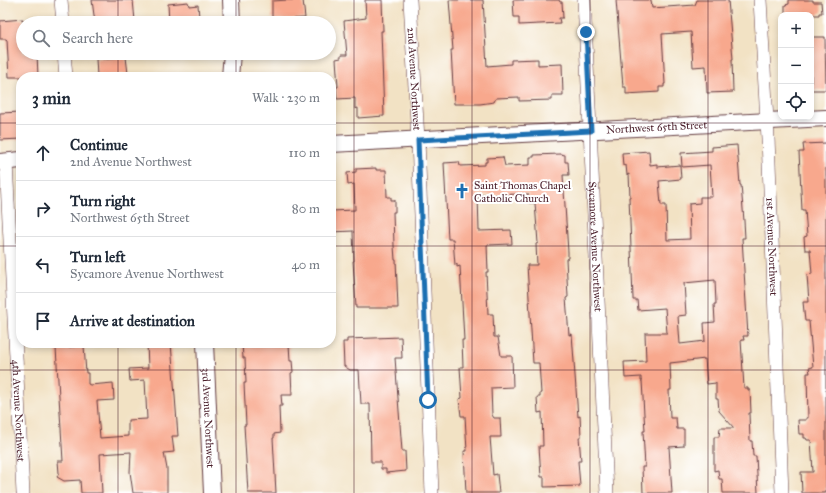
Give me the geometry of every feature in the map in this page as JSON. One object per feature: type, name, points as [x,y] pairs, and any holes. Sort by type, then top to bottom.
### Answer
[{"type":"street","points":[[61,0],[62,16]]},
{"type":"street","points":[[231,0],[232,16]]},
{"type":"street","name":"2nd Avenue Northwest","points":[[410,0],[418,140],[432,493]]},
{"type":"street","name":"Sycamore Avenue Northwest","points":[[584,0],[607,493]]},
{"type":"street","name":"1st Avenue Northwest","points":[[760,0],[767,121],[782,493]]},
{"type":"street","points":[[65,60],[66,72]]},
{"type":"street","points":[[230,72],[231,60]]},
{"type":"street","name":"Northwest 65th Street","points":[[336,144],[826,118]]},
{"type":"street","name":"4th Avenue Northwest","points":[[9,161],[16,327]]},
{"type":"street","name":"4th Avenue Northwest","points":[[17,348],[23,493]]},
{"type":"street","name":"3rd Avenue Northwest","points":[[205,348],[212,493]]},
{"type":"building","points":[[92,0],[133,0],[135,16],[94,16]]},
{"type":"building","points":[[303,0],[305,16],[272,16],[272,1]]},
{"type":"building","points":[[365,0],[382,0],[383,31],[381,31],[384,116],[358,118],[358,108],[355,109],[355,98],[337,99],[336,87],[338,87],[336,59],[341,58],[341,55],[347,55],[344,21],[366,18]]},
{"type":"building","points":[[449,0],[483,0],[487,66],[511,64],[511,60],[538,59],[538,65],[562,64],[563,95],[552,95],[552,100],[519,101],[519,97],[496,98],[494,102],[480,104],[454,104],[451,50],[453,50]]},
{"type":"building","points":[[513,0],[559,0],[562,2],[563,18],[559,18],[560,23],[519,25],[519,17],[514,17]]},
{"type":"building","points":[[616,0],[651,0],[652,8],[695,5],[697,0],[728,0],[733,59],[733,92],[707,93],[706,66],[693,67],[691,32],[662,34],[665,84],[664,87],[659,87],[659,92],[626,94],[626,87],[623,87]]},
{"type":"building","points":[[789,0],[813,0],[813,2],[821,2],[822,13],[819,13],[819,15],[814,15],[814,12],[785,12],[785,5],[789,4]]},
{"type":"building","points":[[188,2],[189,6],[198,5],[199,16],[169,16],[168,4]]},
{"type":"building","points":[[16,20],[16,60],[37,60],[38,72],[16,72],[16,77],[9,77],[7,40],[0,39],[0,21]]},
{"type":"building","points":[[814,37],[825,37],[826,90],[814,90]]},
{"type":"building","points":[[96,60],[126,60],[128,72],[97,72]]},
{"type":"building","points":[[16,112],[16,139],[0,140],[0,113]]},
{"type":"building","points":[[826,143],[826,493],[802,493],[801,472],[813,472],[811,440],[804,438],[804,434],[799,434],[798,420],[806,420],[806,418],[808,418],[807,373],[810,373],[809,368],[813,367],[809,321],[805,321],[803,302],[809,302],[807,275],[812,274],[810,250],[805,250],[804,237],[807,236],[805,210],[802,210],[799,152],[804,152],[803,144]]},
{"type":"building","points":[[737,145],[745,238],[742,238],[748,336],[743,336],[744,340],[741,340],[744,388],[748,388],[748,390],[750,390],[750,441],[752,441],[753,456],[756,456],[758,493],[723,493],[722,479],[719,479],[718,470],[714,471],[714,437],[719,437],[720,428],[734,428],[719,411],[718,399],[716,399],[716,383],[707,384],[705,359],[670,363],[670,418],[676,418],[677,429],[684,429],[684,446],[669,447],[672,493],[643,493],[642,467],[645,467],[643,431],[645,431],[642,381],[641,377],[625,378],[624,362],[646,361],[645,333],[667,333],[665,308],[638,310],[637,300],[633,300],[629,174],[627,175],[626,165],[623,166],[622,153],[649,151],[650,165],[657,164],[657,167],[680,165],[681,179],[659,181],[661,205],[666,205],[667,240],[690,239],[689,204],[700,203],[700,197],[712,197],[710,165],[682,167],[681,153],[712,151],[712,147]],"holes":[[[715,280],[716,304],[714,304],[715,322],[704,323],[705,341],[680,344],[678,316],[686,315],[684,283]]]},
{"type":"building","points":[[534,155],[565,155],[565,162],[568,162],[569,175],[563,175],[568,252],[568,258],[566,259],[568,297],[566,298],[569,335],[572,334],[578,417],[580,416],[581,437],[579,437],[581,461],[578,461],[580,486],[544,487],[544,477],[541,477],[539,446],[543,446],[542,412],[538,413],[537,397],[540,397],[541,393],[539,363],[533,363],[527,265],[537,265],[536,244],[538,243],[535,203],[529,203],[528,194],[478,195],[479,231],[511,230],[512,244],[487,245],[488,272],[486,272],[488,314],[493,314],[494,337],[498,337],[501,356],[512,356],[513,387],[491,388],[492,415],[494,418],[500,418],[501,437],[490,437],[493,475],[497,474],[499,493],[466,493],[464,451],[467,451],[465,416],[461,416],[459,399],[462,398],[460,367],[463,367],[462,340],[464,340],[460,266],[457,267],[457,264],[455,265],[453,239],[448,239],[444,163],[459,162],[460,166],[485,165],[487,158],[503,157],[505,166],[530,165],[530,157],[534,157]]},
{"type":"building","points":[[376,168],[376,170],[386,170],[387,197],[391,197],[391,200],[395,200],[395,212],[393,212],[398,308],[356,308],[353,231],[336,232],[336,211],[355,210],[354,184],[348,185],[347,173],[356,172],[356,169]]},
{"type":"building","points":[[401,337],[402,358],[395,358],[402,451],[405,451],[406,471],[386,473],[386,469],[381,469],[381,462],[371,462],[370,404],[361,404],[359,370],[350,370],[344,366],[343,342],[347,342],[347,339]]},
{"type":"building","points":[[56,348],[84,348],[88,384],[113,383],[114,400],[97,401],[100,438],[128,436],[128,420],[147,419],[145,380],[130,381],[129,369],[148,368],[147,348],[171,348],[178,436],[172,436],[174,452],[164,453],[167,469],[167,493],[133,493],[130,472],[131,452],[100,454],[102,493],[81,493],[80,480],[64,481],[57,477],[59,473],[58,461],[63,461]]},
{"type":"building","points":[[242,348],[289,348],[290,361],[292,361],[293,372],[291,373],[292,395],[281,395],[282,406],[279,406],[280,433],[274,434],[273,438],[276,493],[248,493],[244,425],[246,425],[244,383],[246,383],[245,358],[243,358]]},
{"type":"place","name":"Saint Thomas Chapel Catholic Church","points":[[462,191]]},
{"type":"route","points":[[428,400],[418,140],[591,131],[586,32]]}]
